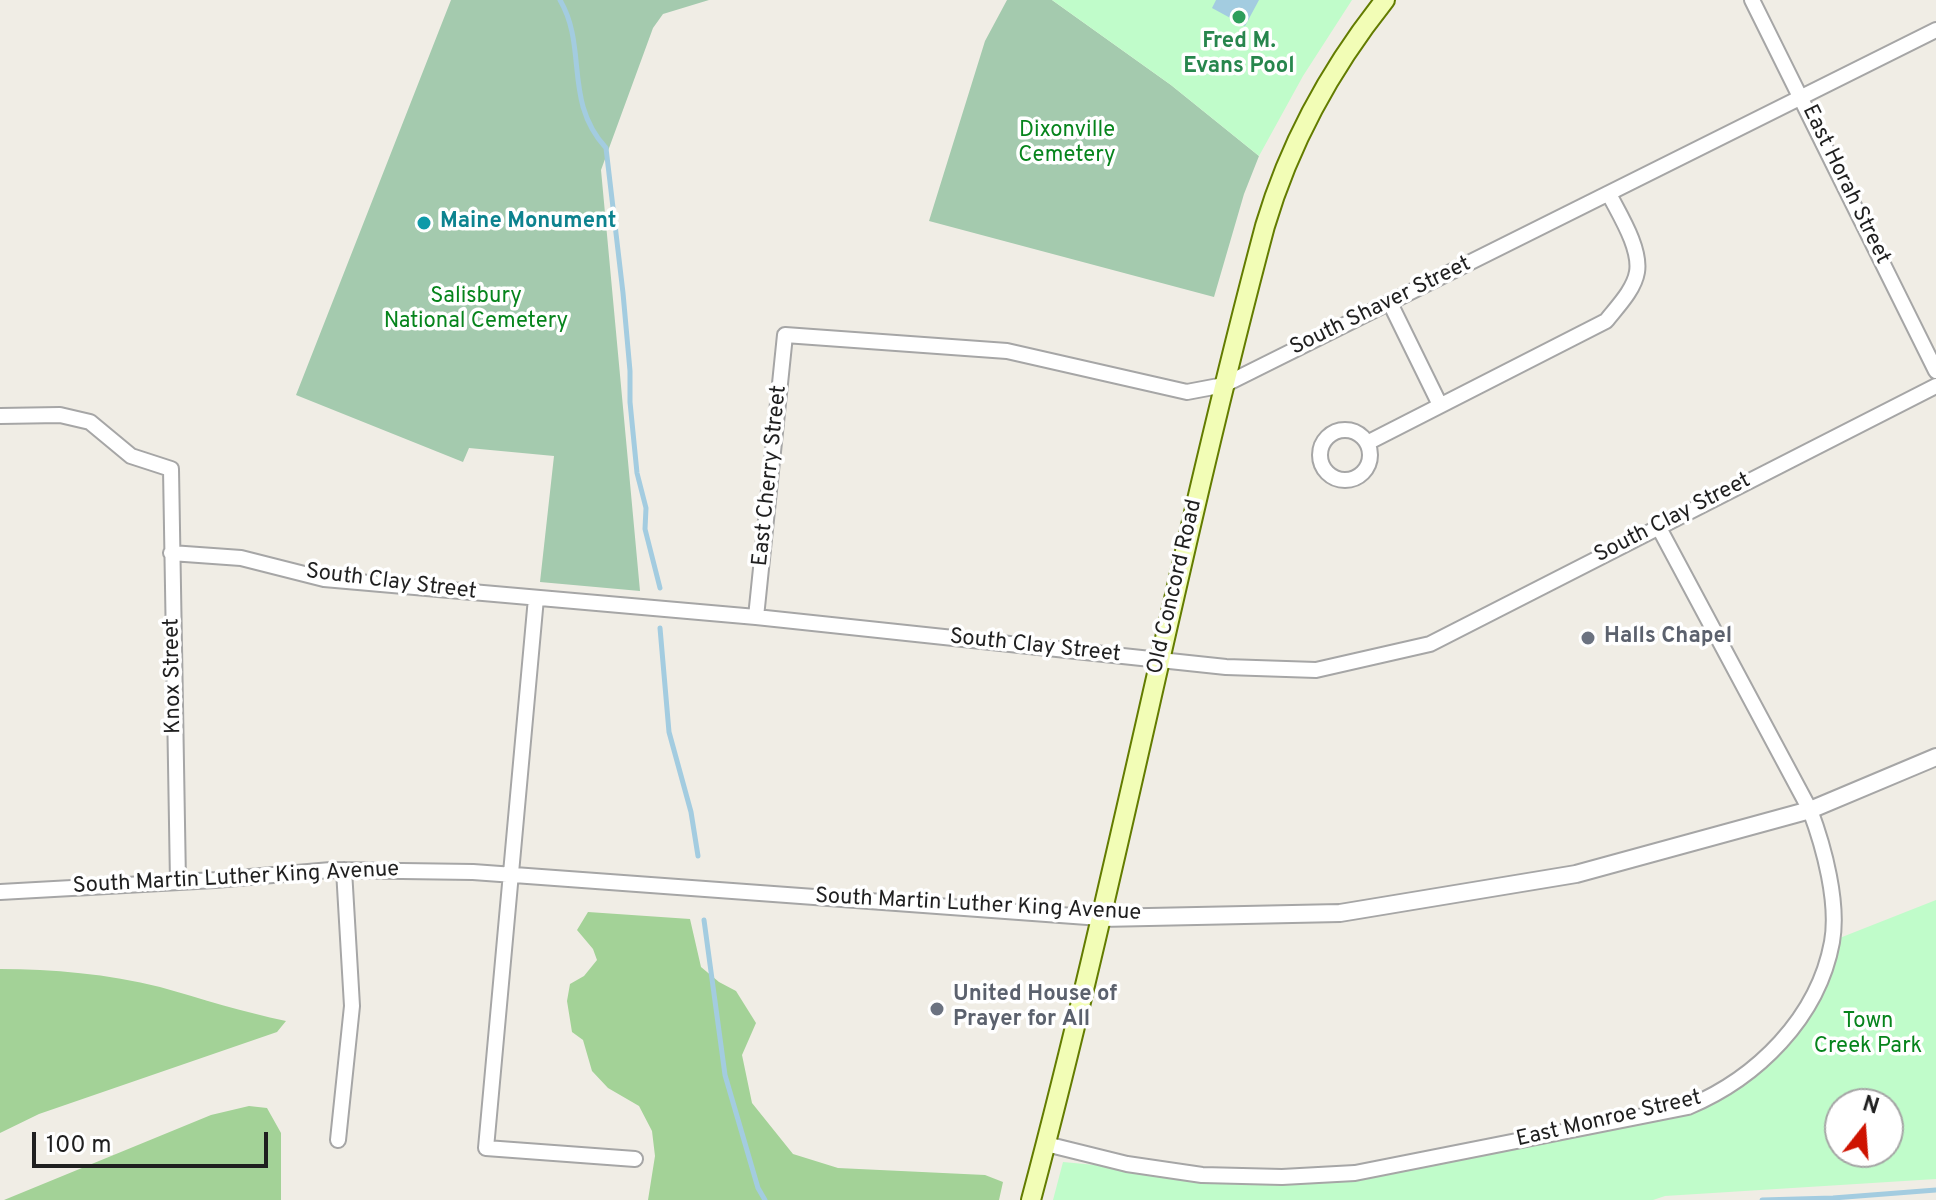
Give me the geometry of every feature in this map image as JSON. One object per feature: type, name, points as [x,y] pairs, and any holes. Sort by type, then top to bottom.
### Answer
[{"type":"main road","name":"Old Concord Road","points":[[1031,1200],[1101,918],[1224,385],[1265,226],[1287,159],[1327,81],[1385,0]]},
{"type":"street","name":"East Horah Street","points":[[1752,0],[1936,371]]},
{"type":"street","name":"South Shaver Street","points":[[785,335],[1007,351],[1187,392],[1224,385],[1936,30]]},
{"type":"street","points":[[1367,443],[1606,321],[1627,294],[1637,271],[1631,237],[1609,194]]},
{"type":"street","points":[[1390,303],[1440,405]]},
{"type":"street","name":"East Cherry Street","points":[[756,617],[785,335]]},
{"type":"street","name":"South Clay Street","points":[[171,553],[241,558],[324,579],[756,617],[1159,661],[1316,670],[1430,644],[1936,386]]},
{"type":"street","name":"Knox Street","points":[[0,416],[60,415],[90,422],[131,456],[171,469],[178,882]]},
{"type":"street","name":"East Monroe Street","points":[[1046,1144],[1127,1164],[1202,1175],[1282,1177],[1355,1173],[1688,1107],[1714,1096],[1782,1042],[1816,989],[1832,941],[1831,893],[1824,847],[1810,810],[1658,526]]},
{"type":"street","points":[[536,598],[486,1148],[635,1159]]},
{"type":"street","name":"South Martin Luther King Avenue","points":[[0,892],[344,870],[513,873],[1101,918],[1340,913],[1576,874],[1810,810],[1936,757]]},
{"type":"street","points":[[338,1140],[352,1006],[344,870]]},
{"type":"green space","name":"Salisbury National Cemetery","points":[[451,0],[709,0],[663,14],[653,28],[601,170],[640,591],[540,582],[554,456],[469,448],[463,462],[296,395]]},
{"type":"green space","name":"Dixonville Cemetery","points":[[1007,0],[1052,0],[1171,85],[1259,156],[1244,194],[1214,297],[929,221],[985,41]]},
{"type":"green space","points":[[1052,0],[1352,0],[1303,76],[1259,156],[1171,85]]},
{"type":"green space","name":"Town Creek Park","points":[[1936,900],[1936,1179],[1665,1196],[1653,1200],[1053,1200],[1063,1162],[1202,1175],[1355,1173],[1688,1107],[1782,1042],[1816,989],[1832,941]]},
{"type":"green space","points":[[588,912],[690,919],[701,967],[736,991],[756,1023],[742,1055],[752,1103],[793,1154],[838,1168],[985,1175],[1003,1182],[999,1200],[648,1200],[655,1156],[652,1131],[639,1106],[608,1088],[592,1071],[583,1040],[572,1032],[567,1001],[570,984],[584,976],[597,960],[593,949],[577,930]]},
{"type":"green space","points":[[0,969],[60,971],[121,979],[286,1021],[277,1032],[39,1114],[0,1133]]},
{"type":"green space","points":[[249,1106],[267,1108],[281,1133],[281,1200],[4,1200],[211,1115]]},
{"type":"water","name":"Fred M. Evans Pool","points":[[1216,0],[1259,0],[1245,26],[1212,8]]},
{"type":"waterway","points":[[560,0],[573,37],[585,112],[606,148],[623,293],[637,473],[646,508],[645,529],[660,588]]},
{"type":"waterway","points":[[660,628],[669,732],[691,812],[698,856]]},
{"type":"waterway","points":[[704,920],[725,1075],[758,1188],[765,1200]]},
{"type":"waterway","points":[[1762,1200],[1936,1190]]},
{"type":"place","name":"Fred M. Evans Pool","points":[[1239,17]]},
{"type":"place","name":"Maine Monument","points":[[424,223]]},
{"type":"place","name":"Halls Chapel","points":[[1588,638]]},
{"type":"place","name":"United House of Prayer for All","points":[[937,1009]]}]
